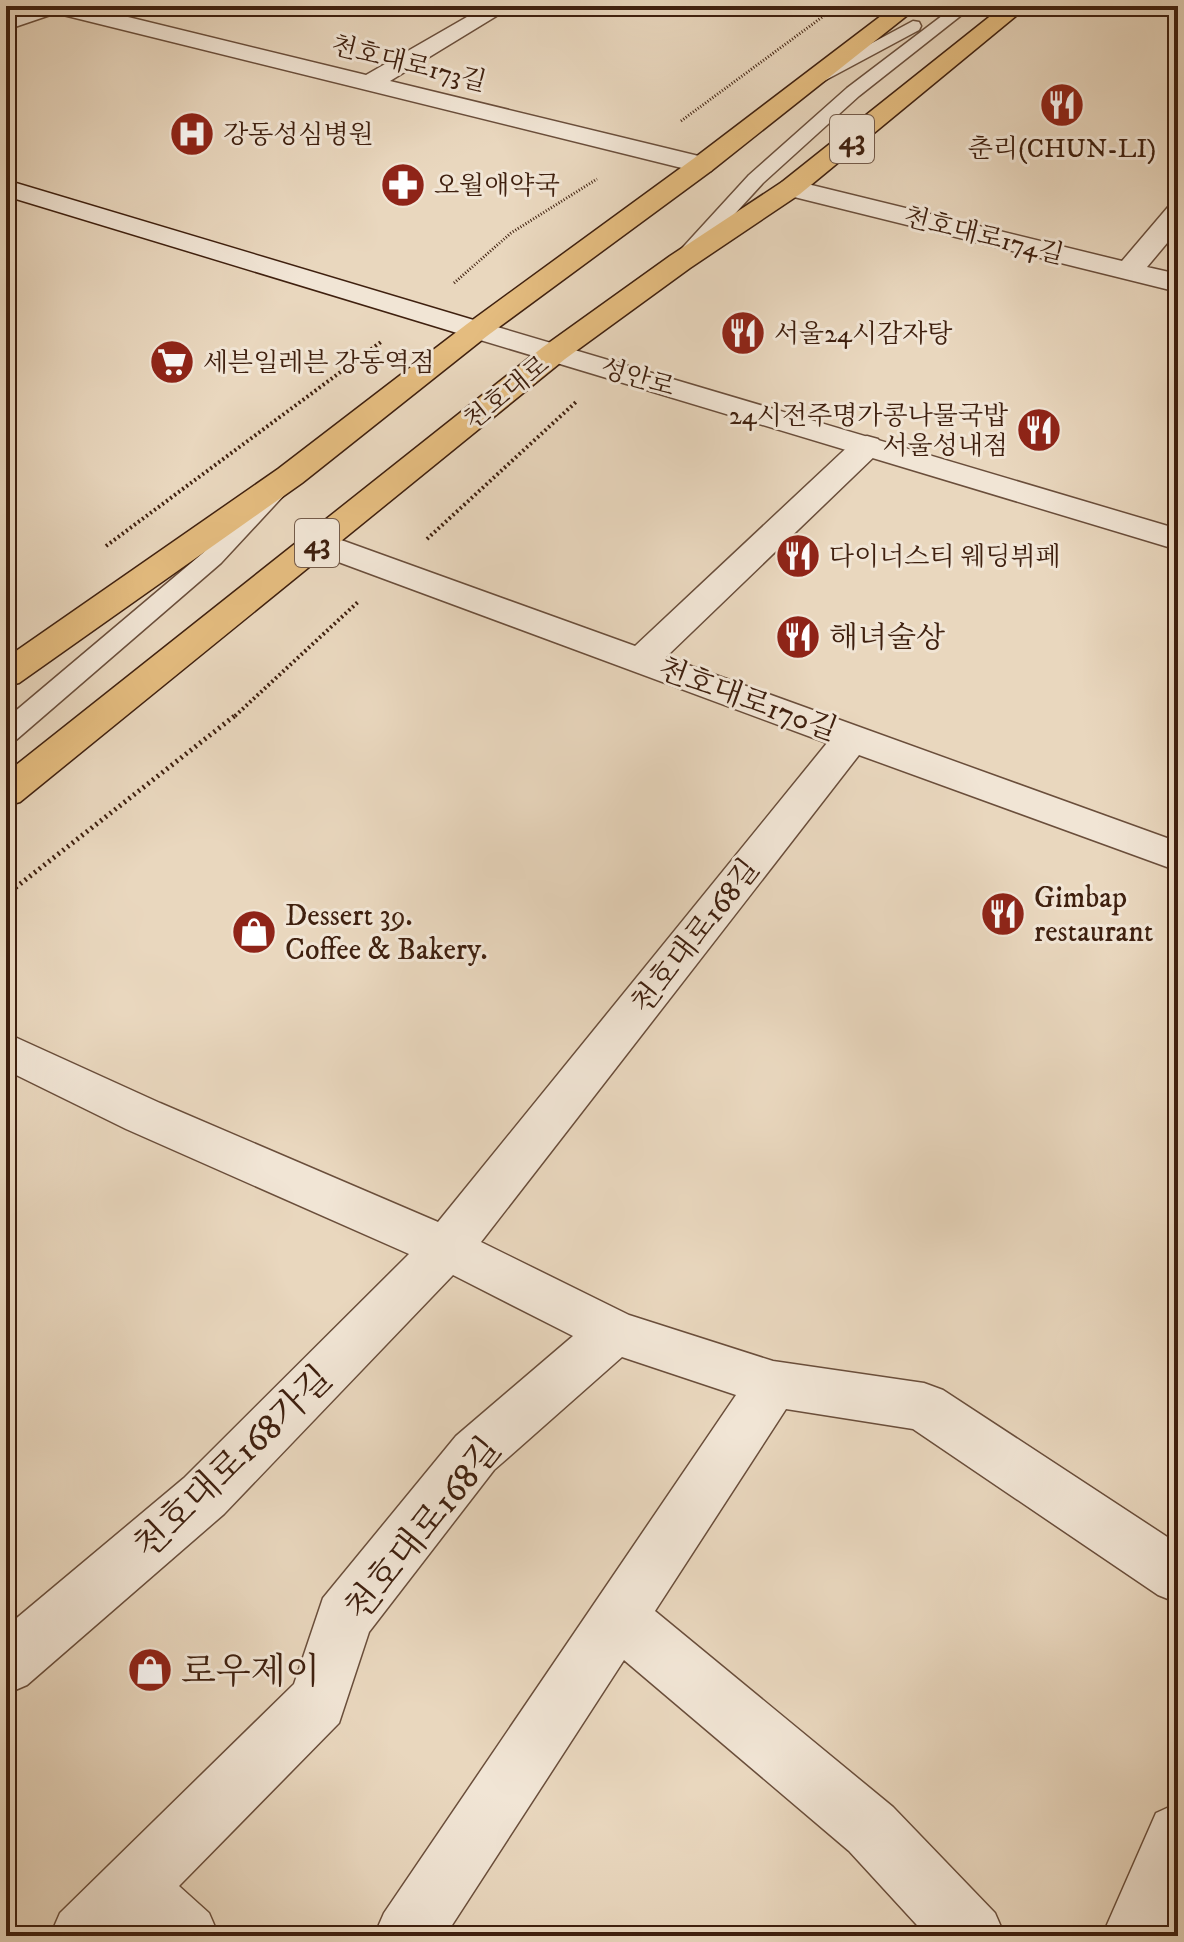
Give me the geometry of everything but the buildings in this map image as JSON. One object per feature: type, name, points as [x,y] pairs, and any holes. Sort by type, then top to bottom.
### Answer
[{"type":"main road","name":"43","points":[[6,675],[290,476],[477,330],[702,165],[908,6]]},
{"type":"main road","name":"천호대로","points":[[6,793],[554,353],[680,262],[791,188],[1017,6]]},
{"type":"street","points":[[6,23],[54,6]]},
{"type":"street","name":"천호대로173길","points":[[54,6],[702,165]]},
{"type":"street","points":[[368,84],[502,6]]},
{"type":"street","name":"성안로","points":[[6,188],[1178,540]]},
{"type":"street","name":"천호대로174길","points":[[791,188],[1178,283]]},
{"type":"street","points":[[1129,271],[1178,213]]},
{"type":"street","points":[[642,660],[867,446]]},
{"type":"street","name":"천호대로170길","points":[[318,543],[1178,857]]},
{"type":"street","name":"천호대로168길","points":[[447,1248],[852,737]]},
{"type":"street","points":[[6,1050],[143,1116],[447,1248],[614,1332],[773,1384],[924,1407],[1178,1576]]},
{"type":"street","name":"천호대로168가길","points":[[6,1665],[204,1496],[447,1248]]},
{"type":"street","name":"천호대로168길","points":[[83,1936],[318,1702],[344,1618],[475,1453],[614,1332]]},
{"type":"street","points":[[407,1936],[773,1384]]},
{"type":"street","points":[[618,1617],[871,1829],[972,1936]]},
{"type":"street","points":[[1135,1936],[1178,1835]]},
{"type":"street","points":[[132,1887],[186,1936]]},
{"type":"lane","points":[[812,80],[946,6]]},
{"type":"lane","points":[[680,262],[756,179],[853,92],[965,6]]},
{"type":"lane","points":[[6,734],[212,558],[290,476]]},
{"type":"lane","points":[[6,783],[78,733]]},
{"type":"path","points":[[6,895],[227,723],[614,370]]},
{"type":"place","name":"춘리(CHUN-LI)","points":[[1062,105]]},
{"type":"place","name":"강동성심병원","points":[[192,134]]},
{"type":"place","name":"오월애약국","points":[[403,185]]},
{"type":"place","name":"서울24시감자탕","points":[[743,333]]},
{"type":"place","name":"세븐일레븐 강동역점","points":[[172,362]]},
{"type":"place","name":"24시전주명가콩나물국밥 서울성내점","points":[[1039,430]]},
{"type":"place","name":"다이너스티 웨딩뷔페","points":[[798,556]]},
{"type":"place","name":"해녀술상","points":[[798,637]]},
{"type":"place","name":"Gimbap restaurant","points":[[1003,914]]},
{"type":"place","name":"Dessert 39. Coffee & Bakery.","points":[[254,932]]},
{"type":"place","name":"로우제이","points":[[150,1670]]}]
